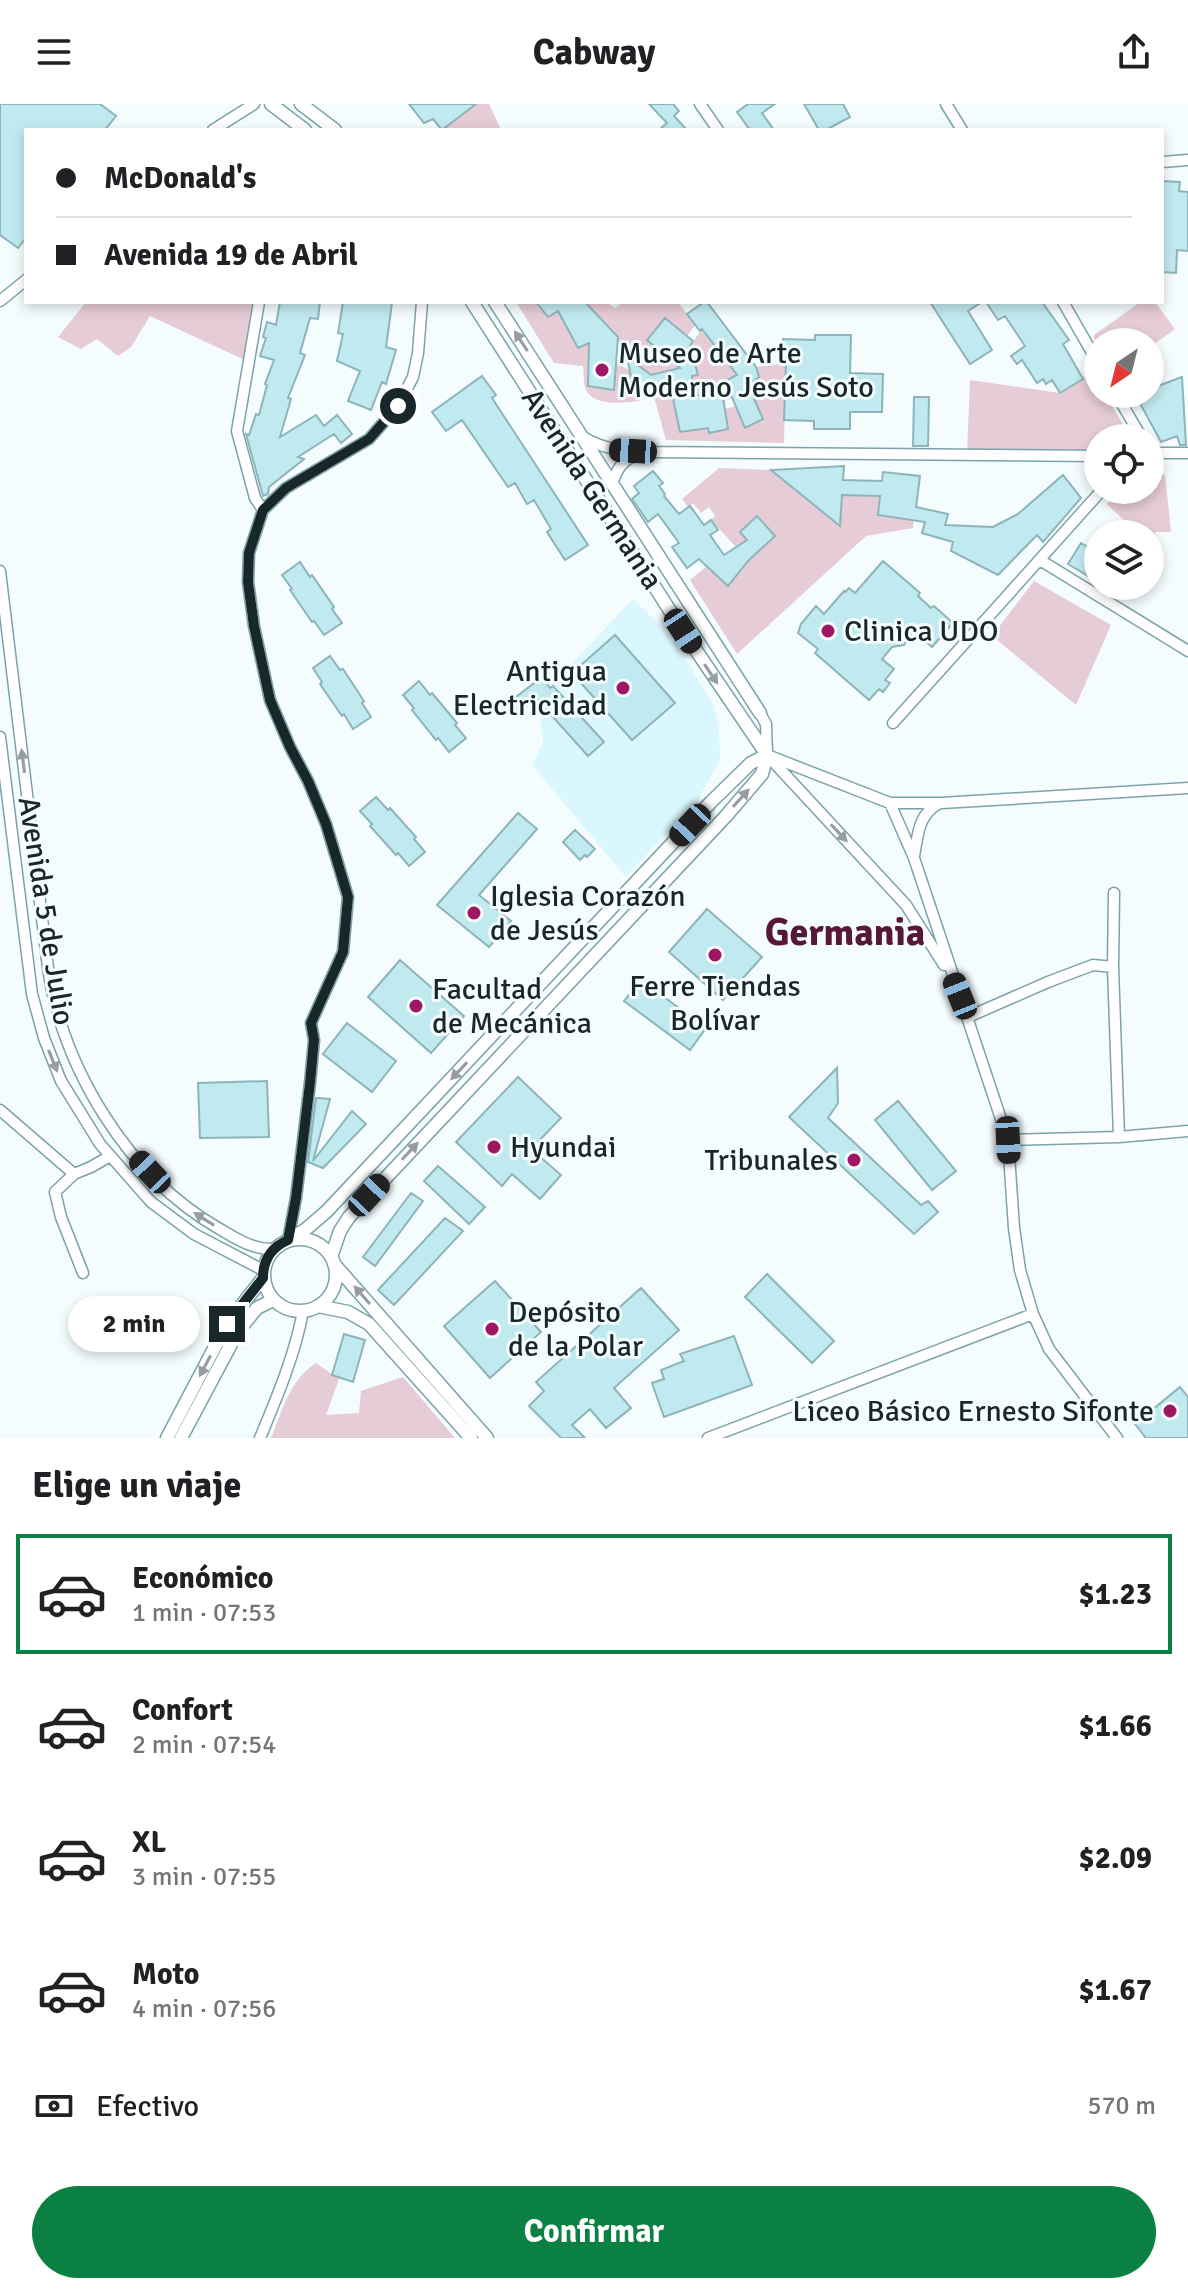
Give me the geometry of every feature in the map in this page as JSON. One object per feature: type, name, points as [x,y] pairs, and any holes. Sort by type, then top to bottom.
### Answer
[{"type":"street","points":[[216,128],[254,104]]},
{"type":"street","points":[[271,104],[302,128]]},
{"type":"street","points":[[301,104],[332,128]]},
{"type":"street","points":[[700,104],[717,128]]},
{"type":"street","points":[[946,104],[961,128]]},
{"type":"street","points":[[1164,162],[1188,160]]},
{"type":"street","points":[[0,301],[24,282]]},
{"type":"street","points":[[259,304],[237,431],[255,498],[263,510]]},
{"type":"street","points":[[288,1240],[310,1083],[314,1040],[311,1023],[343,952],[348,897],[326,824],[270,700],[254,626],[248,582],[249,553],[263,510],[286,488],[369,439],[398,406],[413,377],[422,304]]},
{"type":"street","name":"Avenida Germania","points":[[473,304],[690,643],[767,755]]},
{"type":"street","name":"Avenida Germania","points":[[496,304],[760,713]]},
{"type":"street","points":[[1064,304],[1084,339]]},
{"type":"street","points":[[581,436],[613,450],[653,452],[1084,456]]},
{"type":"street","points":[[612,484],[622,462],[653,452]]},
{"type":"street","points":[[1164,453],[1188,453]]},
{"type":"street","points":[[893,723],[1090,504]]},
{"type":"street","points":[[1040,560],[1188,651]]},
{"type":"street","name":"Avenida 5 de Julio","points":[[0,571],[50,979],[56,1011],[71,1054],[84,1081],[117,1132],[176,1199],[246,1243],[274,1249]]},
{"type":"street","points":[[263,1274],[265,1286],[273,1300],[287,1309],[303,1311],[325,1302],[334,1288],[336,1272],[333,1260],[340,1231],[349,1217],[762,774],[767,755],[766,724],[760,713]]},
{"type":"street","name":"Avenida 5 de Julio","points":[[0,737],[28,970],[37,1016],[61,1081],[110,1156],[151,1202],[176,1223],[263,1274]]},
{"type":"street","points":[[767,755],[906,905],[952,976]]},
{"type":"street","points":[[167,1438],[227,1324],[263,1274],[274,1249],[305,1230],[327,1211],[751,763],[767,755],[890,803],[942,803],[1188,788]]},
{"type":"street","points":[[890,803],[914,858],[1008,1140],[1020,1270],[1033,1314],[1049,1349],[1117,1438]]},
{"type":"street","points":[[914,858],[923,818],[942,803]]},
{"type":"street","points":[[1114,893],[1113,967],[1119,1137]]},
{"type":"street","points":[[968,1017],[1093,965],[1113,967]]},
{"type":"street","points":[[0,1110],[74,1174]]},
{"type":"street","points":[[1008,1140],[1119,1137],[1188,1131]]},
{"type":"street","points":[[83,1273],[61,1217],[55,1192],[74,1174],[110,1156]]},
{"type":"street","points":[[288,1240],[305,1239],[320,1245],[487,1438]]},
{"type":"street","points":[[181,1438],[238,1331],[257,1308],[273,1300]]},
{"type":"street","points":[[318,1306],[348,1312],[369,1324],[471,1438]]},
{"type":"street","points":[[260,1438],[282,1383],[303,1311]]},
{"type":"street","points":[[708,1438],[1033,1314]]},
{"type":"shaded area","points":[[476,104],[489,104],[500,128],[445,128]]},
{"type":"shaded area","points":[[84,304],[259,304],[249,362],[150,316],[131,347],[118,356],[97,339],[81,349],[58,337]]},
{"type":"shaded area","points":[[517,304],[538,304],[548,317],[570,305],[611,329],[587,304],[609,304],[615,308],[621,304],[679,304],[695,325],[687,336],[665,318],[647,340],[687,366],[651,375],[617,347],[590,344],[588,386],[614,390],[616,362],[639,377],[631,379],[635,396],[642,400],[613,403],[598,400],[587,392],[583,366],[554,363]]},
{"type":"shaded area","points":[[1137,304],[1156,304],[1175,329],[1164,337],[1164,328],[1104,328]]},
{"type":"shaded area","points":[[702,329],[727,362],[741,373],[726,381],[732,398],[724,401],[722,391],[703,395],[695,401],[694,392],[686,393],[691,376],[698,375],[690,346]]},
{"type":"shaded area","points":[[786,363],[784,443],[666,440],[653,393],[671,389],[704,408],[709,433],[728,429],[725,409],[736,406],[745,427],[748,385],[758,377],[756,367]]},
{"type":"shaded area","points":[[1084,376],[1084,408],[1113,408],[1123,424],[1084,424],[1084,454],[967,455],[970,380],[1060,393]]},
{"type":"shaded area","points":[[719,468],[771,470],[840,525],[843,494],[879,496],[878,515],[901,512],[900,519],[914,519],[913,528],[866,536],[737,654],[690,580],[707,566],[728,585],[749,561],[711,520],[715,516],[709,507],[701,513],[693,503],[688,507],[682,499]]},
{"type":"shaded area","points":[[1165,475],[1171,532],[1164,532],[1164,520],[1124,520],[1107,504],[1164,504]]},
{"type":"shaded area","points":[[1034,581],[1111,625],[1076,705],[992,636]]},
{"type":"shaded area","points":[[633,599],[672,637],[713,704],[719,726],[720,760],[698,799],[626,877],[532,765],[543,743],[538,700]]},
{"type":"shaded area","points":[[316,1363],[339,1379],[326,1415],[359,1413],[361,1391],[403,1377],[455,1438],[271,1438],[293,1387]]},
{"type":"building","points":[[0,104],[100,104],[116,116],[107,128],[24,128],[24,240],[18,248],[0,235]]},
{"type":"building","points":[[409,104],[476,104],[445,128],[440,128],[433,119],[424,123]]},
{"type":"building","points":[[649,104],[673,104],[679,111],[674,116],[685,128],[661,128],[667,123]]},
{"type":"building","points":[[748,104],[775,104],[762,113],[773,128],[749,128],[737,112]]},
{"type":"building","points":[[804,104],[843,104],[850,117],[830,128],[818,128]]},
{"type":"building","points":[[1164,181],[1180,182],[1179,191],[1188,192],[1188,251],[1177,250],[1176,273],[1164,272]]},
{"type":"building","points":[[280,304],[320,304],[318,319],[310,318],[300,353],[305,355],[288,398],[291,399],[280,437],[316,415],[324,426],[337,415],[352,434],[341,443],[334,434],[298,457],[304,459],[269,487],[268,494],[263,496],[246,434],[249,435],[256,414],[259,415],[274,360],[260,356],[267,322],[276,325]]},
{"type":"building","points":[[343,304],[392,304],[386,347],[396,350],[386,384],[382,382],[371,410],[348,401],[360,371],[337,361],[343,334],[338,333]]},
{"type":"building","points":[[538,304],[587,304],[618,337],[614,390],[588,386],[589,343],[578,348],[558,311],[548,317]]},
{"type":"building","points":[[701,304],[709,304],[756,367],[759,377],[748,385],[763,419],[745,428],[725,381],[737,375],[687,314]]},
{"type":"building","points":[[931,304],[979,304],[968,311],[992,350],[970,364]]},
{"type":"building","points":[[987,304],[1043,304],[1069,340],[1063,344],[1083,379],[1060,393],[1052,380],[1046,384],[1043,379],[1037,383],[1022,360],[1017,364],[1011,356],[1025,346],[1005,316],[998,320]]},
{"type":"building","points":[[665,318],[693,341],[690,346],[698,375],[692,376],[694,396],[722,391],[728,429],[709,433],[708,428],[680,432],[671,389],[635,397],[627,357],[651,375],[680,368],[647,340]]},
{"type":"building","points":[[815,335],[851,335],[850,373],[883,374],[882,412],[850,412],[850,429],[814,429],[814,421],[784,420],[786,363],[782,363],[783,339],[815,340]]},
{"type":"building","points":[[482,376],[496,395],[492,398],[588,545],[565,560],[547,532],[551,529],[534,500],[527,504],[515,483],[508,487],[462,420],[446,431],[432,412]]},
{"type":"building","points":[[1182,377],[1186,445],[1180,445],[1177,436],[1164,441],[1164,424],[1151,424],[1143,408],[1164,408],[1164,384]]},
{"type":"building","points":[[914,397],[929,397],[928,446],[913,446]]},
{"type":"building","points":[[844,466],[843,480],[882,481],[883,472],[920,476],[916,507],[948,514],[945,525],[993,527],[1018,514],[1063,475],[1081,498],[1043,542],[1037,535],[998,575],[951,551],[953,542],[922,533],[925,522],[878,515],[880,496],[842,495],[840,526],[771,470]]},
{"type":"building","points":[[653,471],[663,483],[659,486],[664,496],[679,514],[690,506],[704,525],[711,520],[718,530],[710,535],[724,555],[747,540],[740,532],[757,516],[775,536],[748,561],[728,586],[699,559],[687,568],[672,547],[679,543],[658,514],[648,522],[632,499],[639,493],[634,486]]},
{"type":"building","points":[[1081,543],[1084,545],[1084,574],[1068,564]]},
{"type":"building","name":"Clinica UDO","points":[[883,561],[920,593],[918,596],[931,608],[934,606],[953,623],[932,647],[914,631],[904,645],[892,647],[882,659],[894,669],[885,680],[890,683],[883,692],[879,689],[869,700],[815,653],[818,649],[798,633],[801,624],[816,606],[824,614],[844,591],[849,588],[855,593]]},
{"type":"building","points":[[300,562],[310,577],[312,575],[342,623],[324,635],[282,575]]},
{"type":"building","name":"Antigua Electricidad","points":[[615,635],[675,703],[632,740],[572,673]]},
{"type":"building","points":[[330,656],[340,670],[343,669],[371,717],[353,729],[320,684],[322,682],[313,668]]},
{"type":"building","points":[[542,677],[604,742],[588,756],[536,698],[516,714],[508,703]]},
{"type":"building","points":[[419,681],[457,723],[455,725],[466,738],[449,752],[438,738],[436,740],[403,695]]},
{"type":"building","points":[[376,797],[416,837],[414,839],[425,852],[409,866],[370,826],[372,824],[360,811]]},
{"type":"building","points":[[518,813],[537,829],[479,895],[511,921],[503,931],[504,941],[495,940],[489,947],[437,905]]},
{"type":"building","points":[[575,830],[595,849],[580,860],[563,842]]},
{"type":"building","name":"Ferre Tiendas Bolívar","points":[[707,909],[762,957],[723,1000],[669,952]]},
{"type":"building","name":"Facultad de Mecánica","points":[[400,960],[464,1016],[431,1053],[368,997]]},
{"type":"building","points":[[641,980],[706,1028],[690,1050],[624,1001]]},
{"type":"building","points":[[347,1023],[396,1061],[372,1092],[323,1054]]},
{"type":"building","name":"Tribunales","points":[[837,1068],[838,1103],[828,1118],[921,1205],[928,1201],[938,1212],[914,1234],[789,1117]]},
{"type":"building","points":[[518,1077],[561,1118],[531,1149],[561,1175],[540,1199],[512,1174],[502,1186],[456,1142]]},
{"type":"building","points":[[267,1081],[269,1137],[200,1138],[198,1083]]},
{"type":"building","points":[[316,1098],[330,1099],[313,1161],[352,1111],[366,1124],[323,1168],[308,1162]]},
{"type":"building","points":[[898,1101],[956,1171],[932,1190],[875,1120]]},
{"type":"building","points":[[438,1166],[485,1207],[469,1224],[424,1181]]},
{"type":"building","points":[[411,1193],[423,1201],[375,1266],[363,1257]]},
{"type":"building","points":[[445,1218],[463,1231],[394,1305],[378,1290]]},
{"type":"building","points":[[767,1274],[834,1341],[812,1363],[745,1297]]},
{"type":"building","name":"Depósito de la Polar","points":[[495,1281],[541,1332],[490,1378],[444,1326]]},
{"type":"building","points":[[641,1288],[679,1330],[614,1388],[631,1408],[606,1428],[590,1409],[572,1425],[585,1438],[561,1438],[529,1406],[544,1391],[536,1382]]},
{"type":"building","points":[[344,1334],[365,1340],[353,1382],[332,1375]]},
{"type":"building","points":[[734,1336],[752,1385],[664,1417],[652,1383],[664,1379],[661,1370],[684,1361],[680,1354]]},
{"type":"building","name":"Liceo Básico Ernesto Sifonte","points":[[1180,1387],[1188,1397],[1188,1438],[1146,1438],[1135,1424]]},
{"type":"place","name":"Museo de Arte Moderno Jesús Soto","points":[[602,370]]},
{"type":"place","name":"Clinica UDO","points":[[828,631]]},
{"type":"place","name":"Antigua Electricidad","points":[[623,688]]},
{"type":"place","name":"Iglesia Corazón de Jesús","points":[[474,913]]},
{"type":"place","name":"Ferre Tiendas Bolívar","points":[[715,955]]},
{"type":"place","name":"Facultad de Mecánica","points":[[416,1006]]},
{"type":"place","name":"Hyundai","points":[[494,1147]]},
{"type":"place","name":"Tribunales","points":[[854,1160]]},
{"type":"place","name":"Depósito de la Polar","points":[[492,1329]]},
{"type":"place","name":"Liceo Básico Ernesto Sifonte","points":[[1170,1411]]},
{"type":"district","name":"Germania","points":[[845,932]]},
{"type":"route","points":[[227,1324],[263,1278],[269,1255],[288,1240],[310,1083],[314,1040],[311,1023],[343,952],[348,897],[326,824],[270,700],[254,626],[248,582],[249,553],[263,510],[286,488],[369,439],[398,406]]}]
